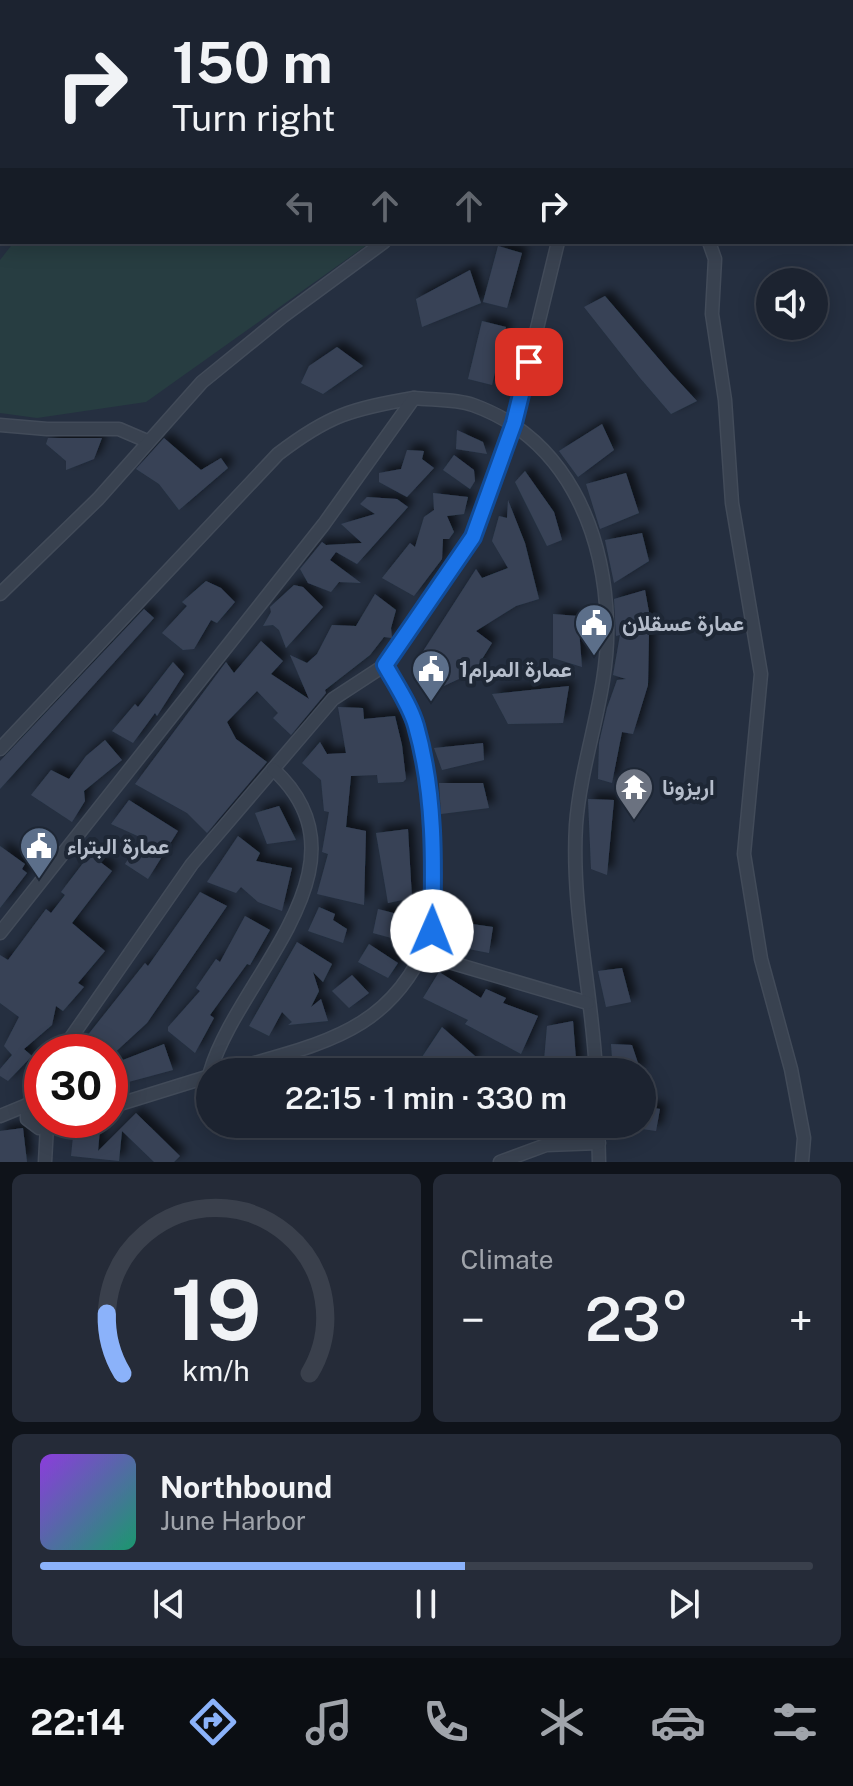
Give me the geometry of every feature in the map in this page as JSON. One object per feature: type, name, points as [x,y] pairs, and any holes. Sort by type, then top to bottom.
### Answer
[{"type":"street","points":[[0,594],[98,499],[202,382],[282,317],[381,244]]},
{"type":"street","points":[[74,1034],[192,864],[333,699],[385,665],[473,537],[514,423],[558,244]]},
{"type":"street","points":[[710,244],[715,259],[712,314],[725,400],[732,503],[761,674],[744,854],[761,959],[791,1069],[804,1138],[802,1162]]},
{"type":"street","points":[[0,933],[324,524],[414,398]]},
{"type":"street","points":[[0,749],[278,454],[309,430],[349,409],[414,398],[470,404],[514,423],[562,469],[582,503],[600,571],[608,623],[576,825],[579,927],[594,1058]]},
{"type":"street","points":[[0,425],[47,429],[119,429],[147,441]]},
{"type":"street","points":[[269,1058],[348,1033],[388,1002],[422,954],[432,931],[432,814],[416,725],[385,665]]},
{"type":"street","points":[[215,1058],[218,1046],[287,933],[301,901],[308,872],[310,832],[305,807],[273,769]]},
{"type":"street","points":[[422,954],[588,1003]]},
{"type":"street","points":[[128,1101],[196,1079]]},
{"type":"street","points":[[0,1116],[24,1106]]},
{"type":"street","points":[[45,1162],[49,1138]]},
{"type":"street","points":[[599,1138],[599,1162]]},
{"type":"street","points":[[500,1162],[546,1145],[599,1143]]},
{"type":"green space","points":[[12,244],[368,244],[146,402],[37,418],[0,413],[0,260]]},
{"type":"building","points":[[498,246],[522,253],[507,308],[483,302]]},
{"type":"building","points":[[470,270],[481,303],[422,327],[416,299]]},
{"type":"building","points":[[605,296],[697,401],[671,414],[584,307]]},
{"type":"building","points":[[482,321],[506,327],[492,385],[468,379]]},
{"type":"building","points":[[337,347],[363,366],[323,394],[301,383],[309,366]]},
{"type":"building","points":[[602,424],[614,450],[578,477],[559,451]]},
{"type":"building","points":[[457,430],[483,442],[487,454],[456,449]]},
{"type":"building","points":[[48,438],[102,438],[94,459],[66,470],[66,461],[46,444]]},
{"type":"building","points":[[164,438],[201,470],[221,458],[228,468],[179,510],[159,484],[136,469]]},
{"type":"building","points":[[407,450],[424,451],[422,459],[434,468],[407,497],[379,482],[379,473],[401,469]]},
{"type":"building","points":[[454,455],[474,470],[475,481],[470,489],[443,470]]},
{"type":"building","points":[[525,471],[554,512],[562,540],[547,546],[515,482]]},
{"type":"building","points":[[626,473],[639,513],[600,529],[586,484]]},
{"type":"building","points":[[433,493],[468,497],[464,514],[447,516],[454,532],[449,539],[443,539],[442,559],[414,596],[382,578],[410,543],[415,547],[424,517],[434,510]]},
{"type":"building","points":[[367,497],[397,499],[408,507],[357,564],[336,552],[330,560],[361,583],[339,582],[331,592],[308,583],[300,569],[322,542],[326,545],[362,543],[341,524],[375,514],[360,504]]},
{"type":"building","points":[[508,500],[525,543],[539,599],[516,606],[476,631],[492,643],[474,672],[433,691],[411,670],[476,569],[482,578],[508,568],[492,541],[499,516],[507,518]]},
{"type":"building","points":[[642,533],[649,561],[614,583],[605,540]]},
{"type":"building","points":[[206,581],[221,588],[235,602],[217,623],[211,620],[194,649],[183,650],[162,633],[187,606],[182,602]]},
{"type":"building","points":[[294,585],[303,587],[323,607],[286,648],[279,630],[273,625],[263,626],[271,612],[270,607]]},
{"type":"building","points":[[645,590],[653,634],[649,634],[648,685],[633,734],[622,732],[612,783],[598,779],[599,743],[607,708],[617,680],[626,679],[613,675],[620,635],[616,636],[614,599]]},
{"type":"building","points":[[375,594],[396,610],[391,628],[392,638],[384,637],[370,655],[325,690],[326,693],[291,735],[273,718],[278,713],[257,691],[227,722],[236,739],[267,762],[207,833],[187,813],[135,784],[226,662],[234,673],[261,641],[283,661],[271,674],[309,699],[290,655],[307,663],[317,654],[332,625],[356,626]]},
{"type":"building","points":[[144,609],[154,618],[0,789],[0,761]]},
{"type":"building","points":[[553,614],[578,616],[582,667],[553,658]]},
{"type":"building","points":[[173,662],[184,674],[157,716],[155,713],[133,743],[112,731],[135,704],[138,707]]},
{"type":"building","points":[[569,686],[563,723],[508,724],[492,694]]},
{"type":"building","points":[[338,707],[363,708],[364,719],[395,716],[402,745],[406,779],[403,782],[378,783],[377,775],[351,776],[346,827],[366,831],[364,905],[317,894],[328,854],[322,852],[329,812],[324,811],[321,780],[302,763],[320,742],[327,754],[346,753]]},
{"type":"building","points":[[105,740],[122,760],[84,791],[85,801],[72,822],[31,795],[51,770],[69,779],[86,756]]},
{"type":"building","points":[[483,743],[484,760],[442,770],[434,748]]},
{"type":"building","points":[[439,783],[483,783],[489,808],[441,814]]},
{"type":"building","points":[[588,799],[614,800],[607,875],[591,869]]},
{"type":"building","points":[[129,800],[178,831],[148,879],[125,864],[142,838],[111,824]]},
{"type":"building","points":[[279,806],[296,840],[267,844],[255,813]]},
{"type":"building","points":[[408,829],[412,898],[388,903],[376,833]]},
{"type":"building","points":[[238,836],[260,853],[256,861],[292,868],[282,911],[258,902],[241,887],[236,893],[207,882]]},
{"type":"building","points":[[0,846],[25,864],[22,869],[27,873],[0,908]]},
{"type":"building","points":[[90,854],[112,871],[72,923],[105,951],[78,983],[84,987],[63,1011],[56,1006],[52,1025],[42,1034],[24,1034],[24,1064],[8,1081],[0,1076],[0,1069],[12,1055],[4,1046],[19,1017],[0,1003],[0,955],[8,960],[46,909],[51,913],[65,895],[61,892]]},
{"type":"building","points":[[200,892],[227,906],[147,1023],[128,1040],[128,1034],[89,1034],[145,963],[148,966]]},
{"type":"building","points":[[319,907],[335,914],[333,920],[347,929],[343,943],[308,931]]},
{"type":"building","points":[[378,909],[409,917],[406,942],[373,933]]},
{"type":"building","points":[[245,916],[270,930],[250,965],[247,964],[210,1015],[214,1018],[195,1053],[168,1031],[168,1027],[200,991],[196,988],[216,959],[220,962]]},
{"type":"building","points":[[458,922],[493,927],[489,953],[453,946]]},
{"type":"building","points":[[297,942],[332,964],[323,982],[313,972],[319,991],[311,1007],[321,999],[328,1021],[288,1025],[292,1022],[282,1012],[269,1036],[249,1026]]},
{"type":"building","points":[[369,944],[398,963],[388,978],[358,962]]},
{"type":"building","points":[[622,968],[631,1002],[606,1007],[598,971]]},
{"type":"building","points":[[439,972],[481,998],[486,989],[506,998],[503,1003],[538,1016],[521,1054],[465,1024],[468,1020],[423,998]]},
{"type":"building","points":[[352,975],[369,993],[349,1008],[332,991]]},
{"type":"building","points":[[573,1021],[576,1058],[544,1058],[547,1026]]},
{"type":"building","points":[[442,1027],[475,1056],[474,1058],[422,1057]]},
{"type":"building","points":[[164,1044],[173,1070],[128,1082],[128,1058]]},
{"type":"building","points":[[611,1044],[632,1045],[636,1058],[612,1058]]},
{"type":"building","points":[[656,1108],[660,1109],[656,1131]]},
{"type":"building","points":[[136,1113],[180,1156],[174,1162],[154,1162],[128,1137],[128,1121]]},
{"type":"building","points":[[23,1128],[27,1162],[0,1162],[0,1131]]},
{"type":"building","points":[[73,1138],[99,1138],[98,1151],[111,1138],[121,1138],[119,1161],[71,1156]]},
{"type":"place","name":"عمارة عسقلان","points":[[594,657]]},
{"type":"place","name":"عمارة المرام1","points":[[431,703]]},
{"type":"place","name":"اريزونا","points":[[634,821]]},
{"type":"place","name":"عمارة البتراء","points":[[39,880]]},
{"type":"route","points":[[432,931],[432,814],[425,771],[416,725],[385,665],[473,537],[514,423],[529,362]]}]
